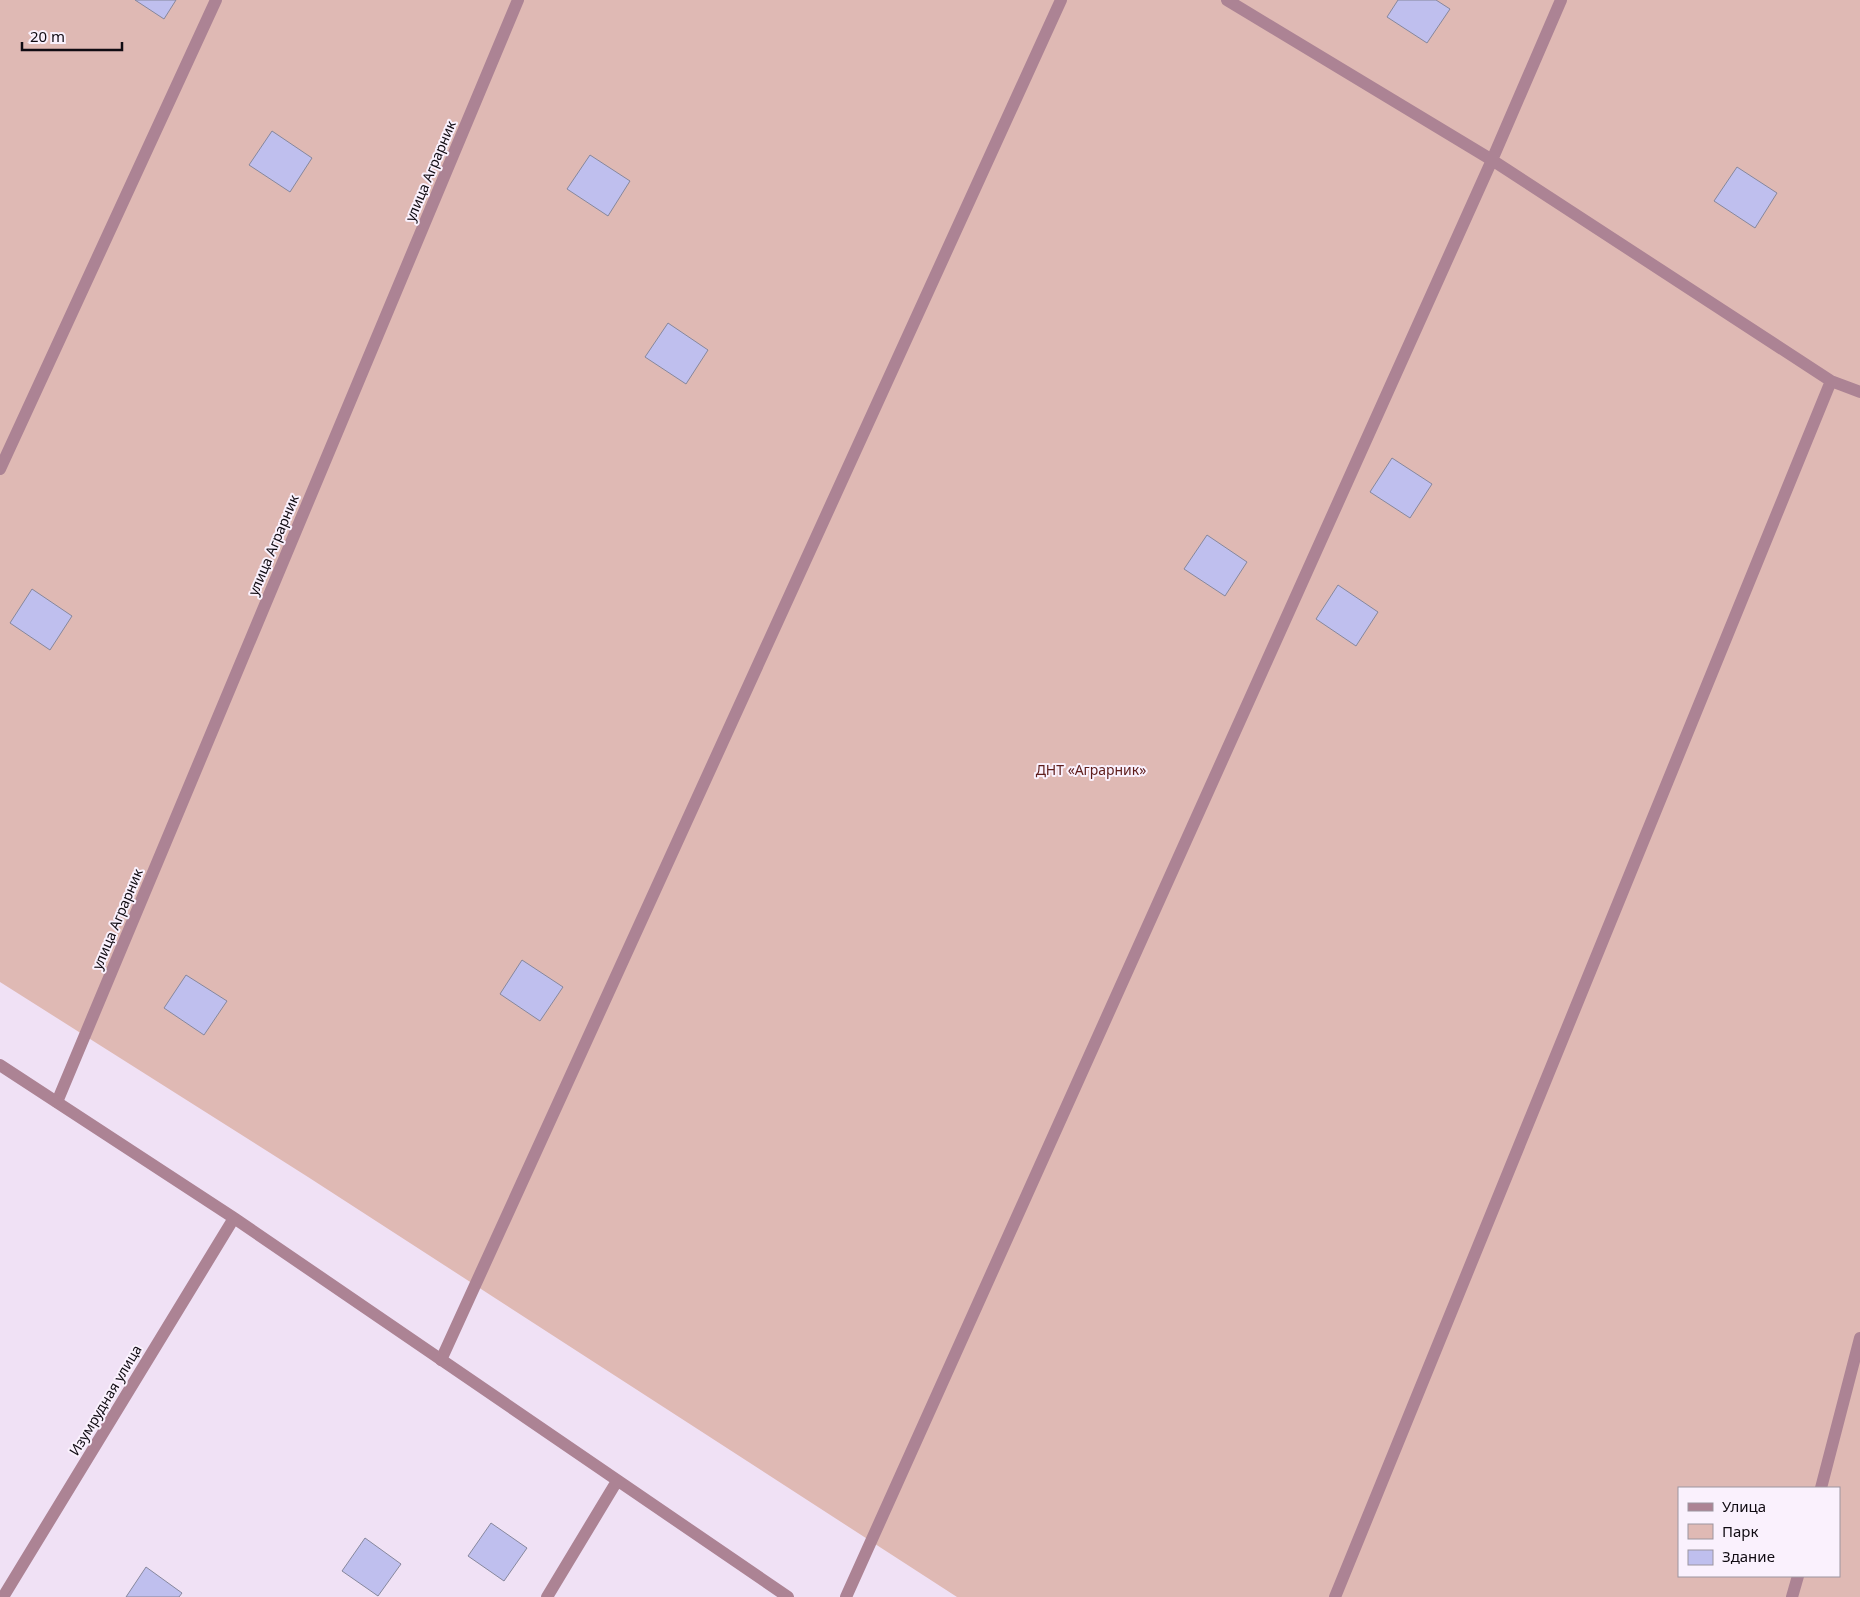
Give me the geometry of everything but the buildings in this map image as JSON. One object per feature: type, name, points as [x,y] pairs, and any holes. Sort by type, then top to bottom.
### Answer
[{"type":"street","points":[[0,469],[216,0]]},
{"type":"street","name":"улица Аграрник","points":[[57,1102],[518,0]]},
{"type":"street","points":[[441,1360],[1061,0]]},
{"type":"street","points":[[1227,0],[1492,160],[1831,381],[1860,392]]},
{"type":"street","points":[[846,1597],[1492,160],[1561,0]]},
{"type":"street","points":[[1335,1597],[1831,381]]},
{"type":"street","points":[[0,1065],[234,1218],[788,1597]]},
{"type":"street","name":"Изумрудная улица","points":[[2,1597],[234,1218]]},
{"type":"street","points":[[1821,1487],[1860,1338]]},
{"type":"street","points":[[547,1597],[617,1481]]},
{"type":"street","points":[[1792,1597],[1798,1577]]},
{"type":"green space","name":"ДНТ «Аграрник»","points":[[0,0],[1860,0],[1860,1597],[957,1597],[308,1177],[0,982]]}]
